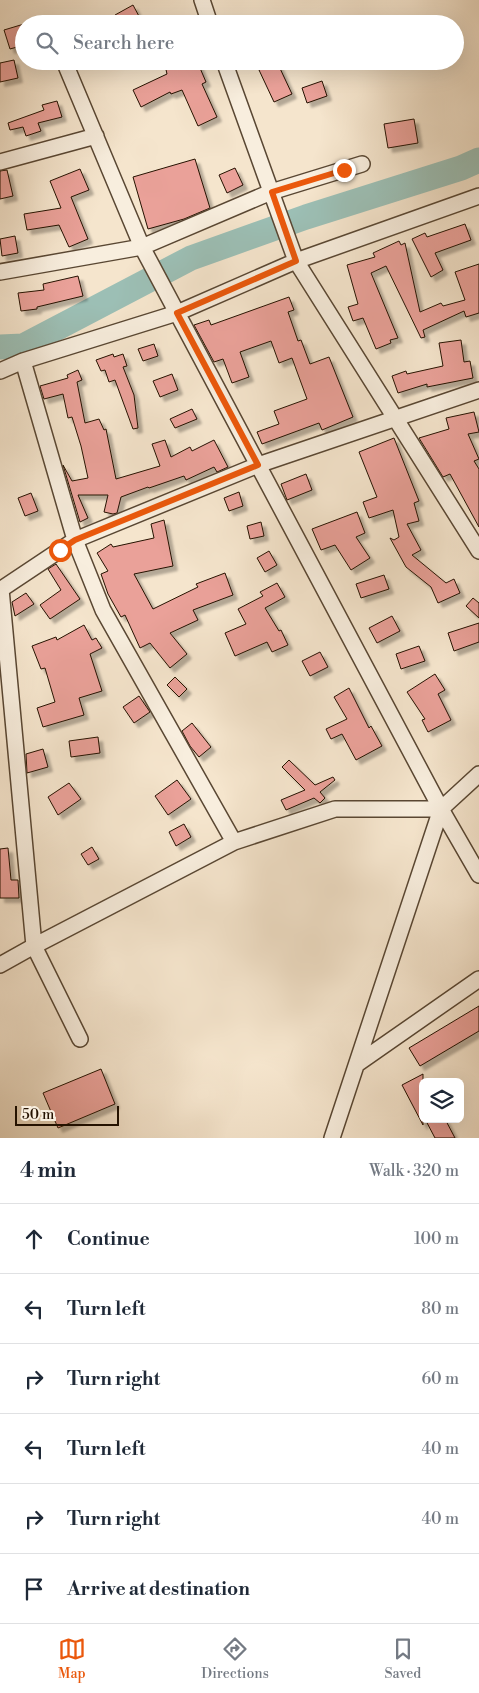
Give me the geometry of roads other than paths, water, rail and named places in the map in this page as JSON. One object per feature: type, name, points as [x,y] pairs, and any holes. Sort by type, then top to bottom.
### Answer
[{"type":"street","points":[[202,0],[207,15]]},
{"type":"street","points":[[68,70],[142,247],[441,809],[479,875]]},
{"type":"street","points":[[227,70],[296,261],[479,551]]},
{"type":"street","points":[[0,162],[96,136]]},
{"type":"street","points":[[0,272],[142,247],[272,192],[362,164]]},
{"type":"street","points":[[0,371],[23,361],[177,313],[296,261],[478,199]]},
{"type":"street","points":[[23,361],[75,540],[104,610],[234,842]]},
{"type":"street","points":[[80,1039],[34,946],[0,589],[75,540],[258,465],[479,390]]},
{"type":"street","points":[[332,1138],[441,809],[479,774]]},
{"type":"street","points":[[0,965],[234,842],[335,809],[441,809]]},
{"type":"street","points":[[357,1064],[479,979]]},
{"type":"waterway","points":[[0,347],[23,346],[191,258],[306,217],[461,168],[479,160]]}]
